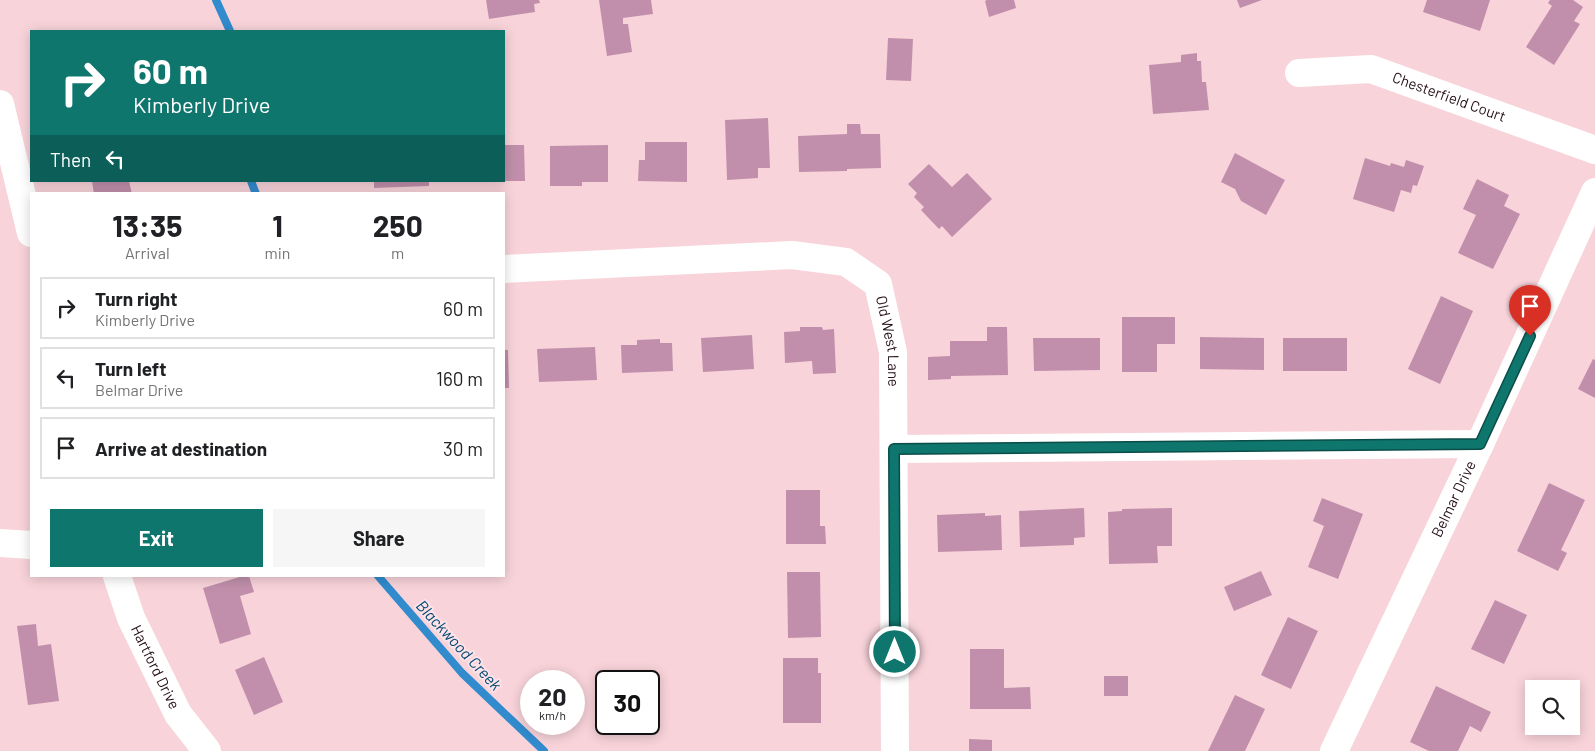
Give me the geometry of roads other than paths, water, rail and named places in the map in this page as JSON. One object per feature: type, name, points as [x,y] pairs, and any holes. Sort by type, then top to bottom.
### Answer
[{"type":"street","name":"Chesterfield Court","points":[[1299,73],[1372,70],[1595,150]]},
{"type":"street","points":[[0,104],[30,229]]},
{"type":"street","name":"Belmar Drive","points":[[1334,751],[1480,444],[1595,192]]},
{"type":"street","name":"Old West Lane","points":[[505,269],[792,254],[846,262],[878,284],[893,352],[894,751]]},
{"type":"street","points":[[894,449],[1480,444]]},
{"type":"street","points":[[0,543],[30,545]]},
{"type":"street","name":"Hartford Drive","points":[[117,577],[131,618],[178,714],[207,751]]},
{"type":"waterway","name":"Blackwood Creek","points":[[216,0],[230,30]]},
{"type":"waterway","name":"Blackwood Creek","points":[[251,182],[255,192]]},
{"type":"waterway","name":"Blackwood Creek","points":[[379,577],[462,673],[544,751]]}]
